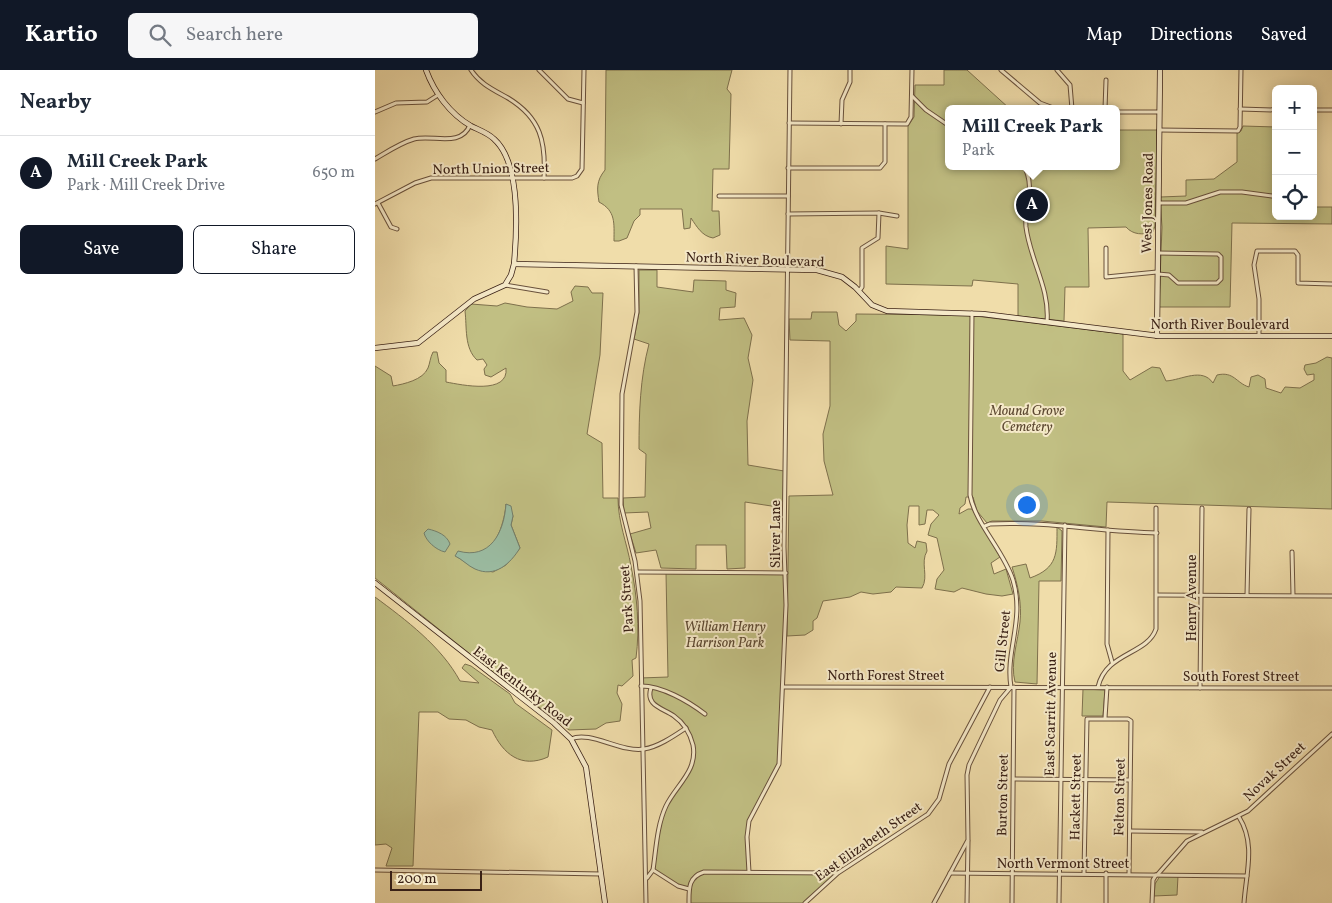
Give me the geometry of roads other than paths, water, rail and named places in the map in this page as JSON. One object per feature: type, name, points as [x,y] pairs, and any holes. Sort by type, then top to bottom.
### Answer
[{"type":"main road","points":[[375,348],[418,343],[474,299],[505,285],[511,275],[514,264],[515,193],[506,154],[489,135],[455,114],[438,95],[426,70]]},
{"type":"main road","name":"West Jones Road","points":[[1157,336],[1160,70]]},
{"type":"main road","name":"North River Boulevard","points":[[514,264],[817,270],[833,274],[849,282],[872,305],[887,311],[972,313],[1157,336],[1332,336]]},
{"type":"main road","name":"East Kentucky Road","points":[[375,583],[554,723],[571,739],[583,760],[590,782],[605,903]]},
{"type":"street","points":[[471,70],[482,83],[517,104],[535,123],[544,146],[544,178]]},
{"type":"street","points":[[539,70],[568,99],[583,103],[584,70]]},
{"type":"street","name":"Silver Lane","points":[[749,872],[747,837],[749,821],[779,764],[783,686],[790,70]]},
{"type":"street","points":[[841,124],[842,100],[850,82],[850,70]]},
{"type":"street","points":[[789,123],[885,124],[909,122],[912,70]]},
{"type":"street","points":[[1001,70],[1040,103],[1045,105]]},
{"type":"street","points":[[1057,70],[1070,85],[1072,105]]},
{"type":"street","points":[[1159,130],[1238,130],[1241,70]]},
{"type":"street","points":[[1105,105],[1106,80]]},
{"type":"street","points":[[375,112],[395,102],[427,102],[438,95]]},
{"type":"street","points":[[912,96],[926,110],[945,123]]},
{"type":"street","name":"North Union Street","points":[[377,204],[415,183],[431,178],[572,178],[581,172],[583,103]]},
{"type":"street","points":[[1240,109],[1272,110]]},
{"type":"street","points":[[1317,110],[1332,110]]},
{"type":"street","points":[[1120,112],[1159,112]]},
{"type":"street","points":[[788,168],[880,168],[885,162],[885,124]]},
{"type":"street","points":[[375,158],[416,139],[457,138],[466,132],[470,125]]},
{"type":"street","points":[[1026,170],[1031,184],[1026,226],[1032,256],[1047,299],[1047,322]]},
{"type":"street","points":[[1159,203],[1186,204],[1220,192],[1242,192],[1272,196]]},
{"type":"street","points":[[719,196],[788,196]]},
{"type":"street","points":[[377,204],[391,227],[397,229]]},
{"type":"street","points":[[787,214],[879,213],[897,216]]},
{"type":"street","points":[[859,291],[862,287],[862,248],[878,238],[879,213]]},
{"type":"street","points":[[1106,248],[1106,277],[1157,273],[1169,275],[1178,282],[1217,283],[1221,279],[1220,255],[1158,253]]},
{"type":"street","points":[[1259,335],[1259,299],[1253,265],[1255,252],[1260,250],[1295,251],[1298,255],[1298,283],[1332,284]]},
{"type":"street","name":"Park Street","points":[[636,266],[637,312],[622,394],[621,481],[622,516],[637,572],[640,601],[646,903]]},
{"type":"street","points":[[505,285],[547,292]]},
{"type":"street","name":"Gill Street","points":[[935,903],[968,840],[967,775],[969,765],[1000,700],[1012,687],[1010,676],[1017,622],[1016,594],[1007,566],[973,507],[970,495],[972,313]]},
{"type":"street","points":[[1098,687],[1101,675],[1112,662],[1153,635],[1156,629],[1156,508]]},
{"type":"street","name":"Henry Avenue","points":[[1200,688],[1202,508]]},
{"type":"street","points":[[1247,595],[1249,509]]},
{"type":"street","points":[[985,526],[1017,523],[1157,533]]},
{"type":"street","name":"East Scarritt Avenue","points":[[1059,903],[1065,525]]},
{"type":"street","points":[[1108,530],[1107,644],[1112,662]]},
{"type":"street","points":[[1292,552],[1293,595]]},
{"type":"street","points":[[637,572],[785,573]]},
{"type":"street","points":[[1157,595],[1332,596]]},
{"type":"street","points":[[641,686],[690,703],[705,714]]},
{"type":"street","name":"North Forest Street","points":[[783,686],[1012,687]]},
{"type":"street","name":"East Elizabeth Street","points":[[805,903],[838,873],[928,814],[934,808],[949,764],[990,687]]},
{"type":"street","points":[[1012,687],[1107,687],[1105,718]]},
{"type":"street","name":"Burton Street","points":[[1012,687],[1014,780],[1013,903]]},
{"type":"street","name":"South Forest Street","points":[[1107,687],[1332,688]]},
{"type":"street","points":[[646,879],[653,870],[666,805],[689,771],[694,758],[691,740],[686,728],[675,717],[651,702],[649,697],[651,688]]},
{"type":"street","name":"Hackett Street","points":[[1085,873],[1087,721],[1088,718],[1105,718]]},
{"type":"street","name":"Felton Street","points":[[1105,718],[1131,721],[1129,874]]},
{"type":"street","points":[[571,739],[579,736],[643,750],[686,728]]},
{"type":"street","name":"Novak Street","points":[[1157,874],[1187,841],[1239,817],[1255,806],[1332,734]]},
{"type":"street","points":[[1014,780],[1130,780]]},
{"type":"street","points":[[1239,817],[1244,825],[1249,844],[1244,903]]},
{"type":"street","points":[[1130,831],[1203,832]]},
{"type":"street","points":[[967,903],[968,840]]},
{"type":"street","points":[[375,870],[601,874]]},
{"type":"street","points":[[653,870],[678,886],[689,889]]},
{"type":"street","points":[[689,903],[689,889],[692,880],[704,872],[838,873]]},
{"type":"street","points":[[1106,873],[1106,903]]},
{"type":"street","name":"North Vermont Street","points":[[950,874],[1106,873],[1247,876]]},
{"type":"street","points":[[1152,903],[1153,880],[1157,874]]},
{"type":"place","name":"Mill Creek Park","points":[[1032,205]]},
{"type":"park label","name":"Mound Grove Cemetery","points":[[1027,418]]},
{"type":"park label","name":"William Henry Harrison Park","points":[[725,634]]}]
